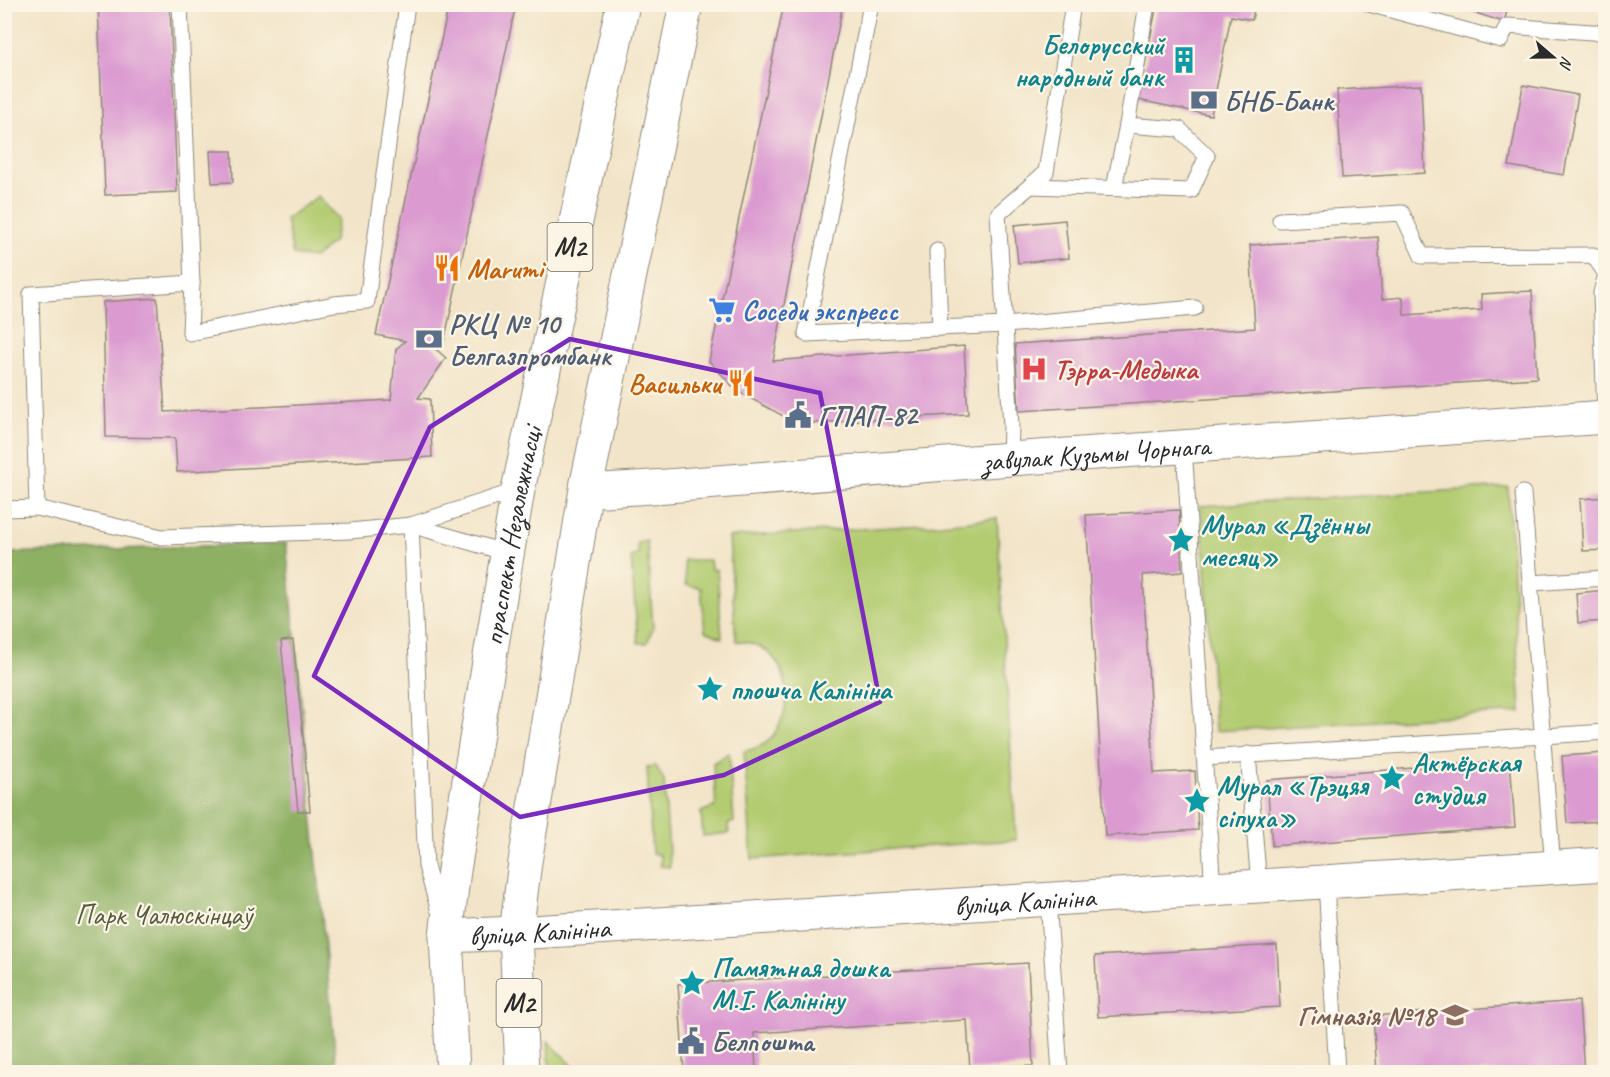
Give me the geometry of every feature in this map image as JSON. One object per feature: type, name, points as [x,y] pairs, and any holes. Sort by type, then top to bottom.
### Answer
[{"type":"main road","name":"праспект Незалежнасці","points":[[453,1072],[446,936],[454,870],[518,490],[623,4]]},
{"type":"main road","name":"М2","points":[[522,1072],[516,933],[525,862],[587,483],[686,4]]},
{"type":"main road","name":"завулак Кузьмы Чорнага","points":[[587,483],[604,490],[625,489],[1605,417]]},
{"type":"main road","name":"вуліца Калініна","points":[[446,936],[1605,864]]},
{"type":"lane","points":[[180,4],[192,284],[190,333],[334,304],[367,301],[407,4]]},
{"type":"lane","points":[[871,4],[806,334],[1005,325],[1195,308]]},
{"type":"lane","points":[[1010,459],[1011,426],[998,214],[1046,172],[1073,4]]},
{"type":"lane","points":[[1114,188],[1147,4]]},
{"type":"lane","points":[[1368,4],[1501,40],[1507,26],[1605,33]]},
{"type":"lane","points":[[1030,186],[1191,191],[1207,156],[1179,129],[1127,124]]},
{"type":"lane","points":[[1280,220],[1402,213],[1422,256],[1593,255],[1605,274],[1603,293],[1605,417]]},
{"type":"lane","points":[[938,251],[940,328]]},
{"type":"lane","points":[[37,508],[31,294],[192,284]]},
{"type":"lane","points":[[1184,447],[1213,890]]},
{"type":"lane","points":[[4,509],[37,508],[162,537],[350,531],[411,525],[518,490]]},
{"type":"lane","points":[[1523,493],[1553,867]]},
{"type":"lane","points":[[411,525],[507,553]]},
{"type":"lane","points":[[411,525],[426,866],[446,936]]},
{"type":"lane","points":[[1531,583],[1605,578]]},
{"type":"lane","points":[[1204,758],[1605,732]]},
{"type":"lane","points":[[1248,754],[1259,886]]},
{"type":"lane","points":[[1326,882],[1337,1072]]},
{"type":"lane","points":[[1048,900],[1060,1072]]},
{"type":"highlighted area","points":[[570,339],[820,393],[880,702],[724,775],[520,817],[314,676],[430,427]]},
{"type":"green space","points":[[318,196],[338,219],[334,241],[314,258],[293,255],[286,219]]},
{"type":"green space","points":[[1508,487],[1521,712],[1215,731],[1201,506]]},
{"type":"green space","points":[[997,518],[1016,840],[752,859],[744,751],[759,747],[773,736],[783,716],[787,694],[782,672],[770,654],[750,643],[736,641],[729,537],[940,524]]},
{"type":"green space","points":[[647,541],[653,628],[647,643],[638,643],[631,557],[638,554],[637,543]]},
{"type":"green space","name":"Парк Чалюскінцаў","points":[[286,543],[337,1072],[5,1072],[4,627],[9,553]]},
{"type":"green space","points":[[684,560],[710,560],[711,569],[717,570],[722,638],[705,631],[701,588],[686,585]]},
{"type":"green space","points":[[729,753],[734,822],[728,824],[729,833],[703,836],[701,812],[716,806],[713,763]]},
{"type":"green space","points":[[656,766],[664,780],[670,867],[660,866],[660,855],[652,853],[647,767]]},
{"type":"green space","points":[[548,1041],[579,1072],[550,1072]]},
{"type":"building","points":[[98,4],[170,4],[177,192],[105,195]]},
{"type":"building","points":[[449,4],[516,4],[443,347],[430,344],[446,358],[418,398],[430,399],[432,457],[177,472],[175,438],[106,437],[103,302],[157,298],[165,412],[391,400],[396,349],[405,341],[376,335]]},
{"type":"building","points":[[784,4],[843,4],[773,361],[964,346],[968,414],[798,424],[737,391],[709,361]]},
{"type":"building","name":"Белорусский народный банк","points":[[1157,4],[1255,4],[1252,20],[1231,16],[1211,115],[1138,100]]},
{"type":"building","points":[[1447,4],[1509,4],[1504,22]]},
{"type":"building","points":[[1421,85],[1425,173],[1342,178],[1337,90]]},
{"type":"building","points":[[1523,85],[1578,95],[1564,175],[1509,166]]},
{"type":"building","points":[[210,151],[232,151],[233,182],[212,183]]},
{"type":"building","points":[[1065,220],[1069,258],[1018,263],[1014,225]]},
{"type":"building","points":[[1378,237],[1382,299],[1403,297],[1404,315],[1482,310],[1481,294],[1532,291],[1537,378],[1019,411],[1015,344],[1255,328],[1250,245]]},
{"type":"building","points":[[1606,497],[1606,550],[1583,551],[1580,499]]},
{"type":"building","points":[[1179,510],[1182,572],[1143,575],[1154,773],[1195,771],[1198,830],[1105,836],[1086,515]]},
{"type":"building","points":[[1606,590],[1606,621],[1578,623],[1576,593]]},
{"type":"building","points":[[293,640],[310,811],[298,811],[281,641]]},
{"type":"building","points":[[1606,753],[1606,821],[1567,823],[1562,756]]},
{"type":"building","points":[[1510,760],[1515,827],[1272,846],[1267,780]]},
{"type":"building","points":[[1277,945],[1280,1007],[1098,1017],[1095,956]]},
{"type":"building","points":[[1028,963],[1033,1066],[970,1070],[967,1020],[754,1033],[756,1072],[684,1072],[678,984]]},
{"type":"building","points":[[1579,1001],[1584,1072],[1377,1072],[1373,1016]]},
{"type":"place","name":"Белорусский народный банк","points":[[1184,60]]},
{"type":"place","name":"БНБ-Банк","points":[[1204,100]]},
{"type":"place","name":"Marumi","points":[[447,268]]},
{"type":"place","name":"Соседи экспресс","points":[[722,310]]},
{"type":"place","name":"РКЦ № 10 Белгазпромбанк","points":[[429,339]]},
{"type":"place","name":"Тэрра-Медыка","points":[[1034,369]]},
{"type":"place","name":"Васильки","points":[[741,383]]},
{"type":"place","name":"ГПАП-82","points":[[798,415]]},
{"type":"place","name":"Мурал «Дзённы месяц»","points":[[1181,540]]},
{"type":"place","name":"плошча Калініна","points":[[710,689]]},
{"type":"place","name":"Актёрская студия","points":[[1392,778]]},
{"type":"place","name":"Мурал «Трэцяя сіпуха»","points":[[1197,801]]},
{"type":"place","name":"Памятная дошка М.І. Калініну","points":[[692,983]]},
{"type":"place","name":"Гімназія №18","points":[[1455,1015]]},
{"type":"place","name":"Белпошта","points":[[691,1041]]}]
